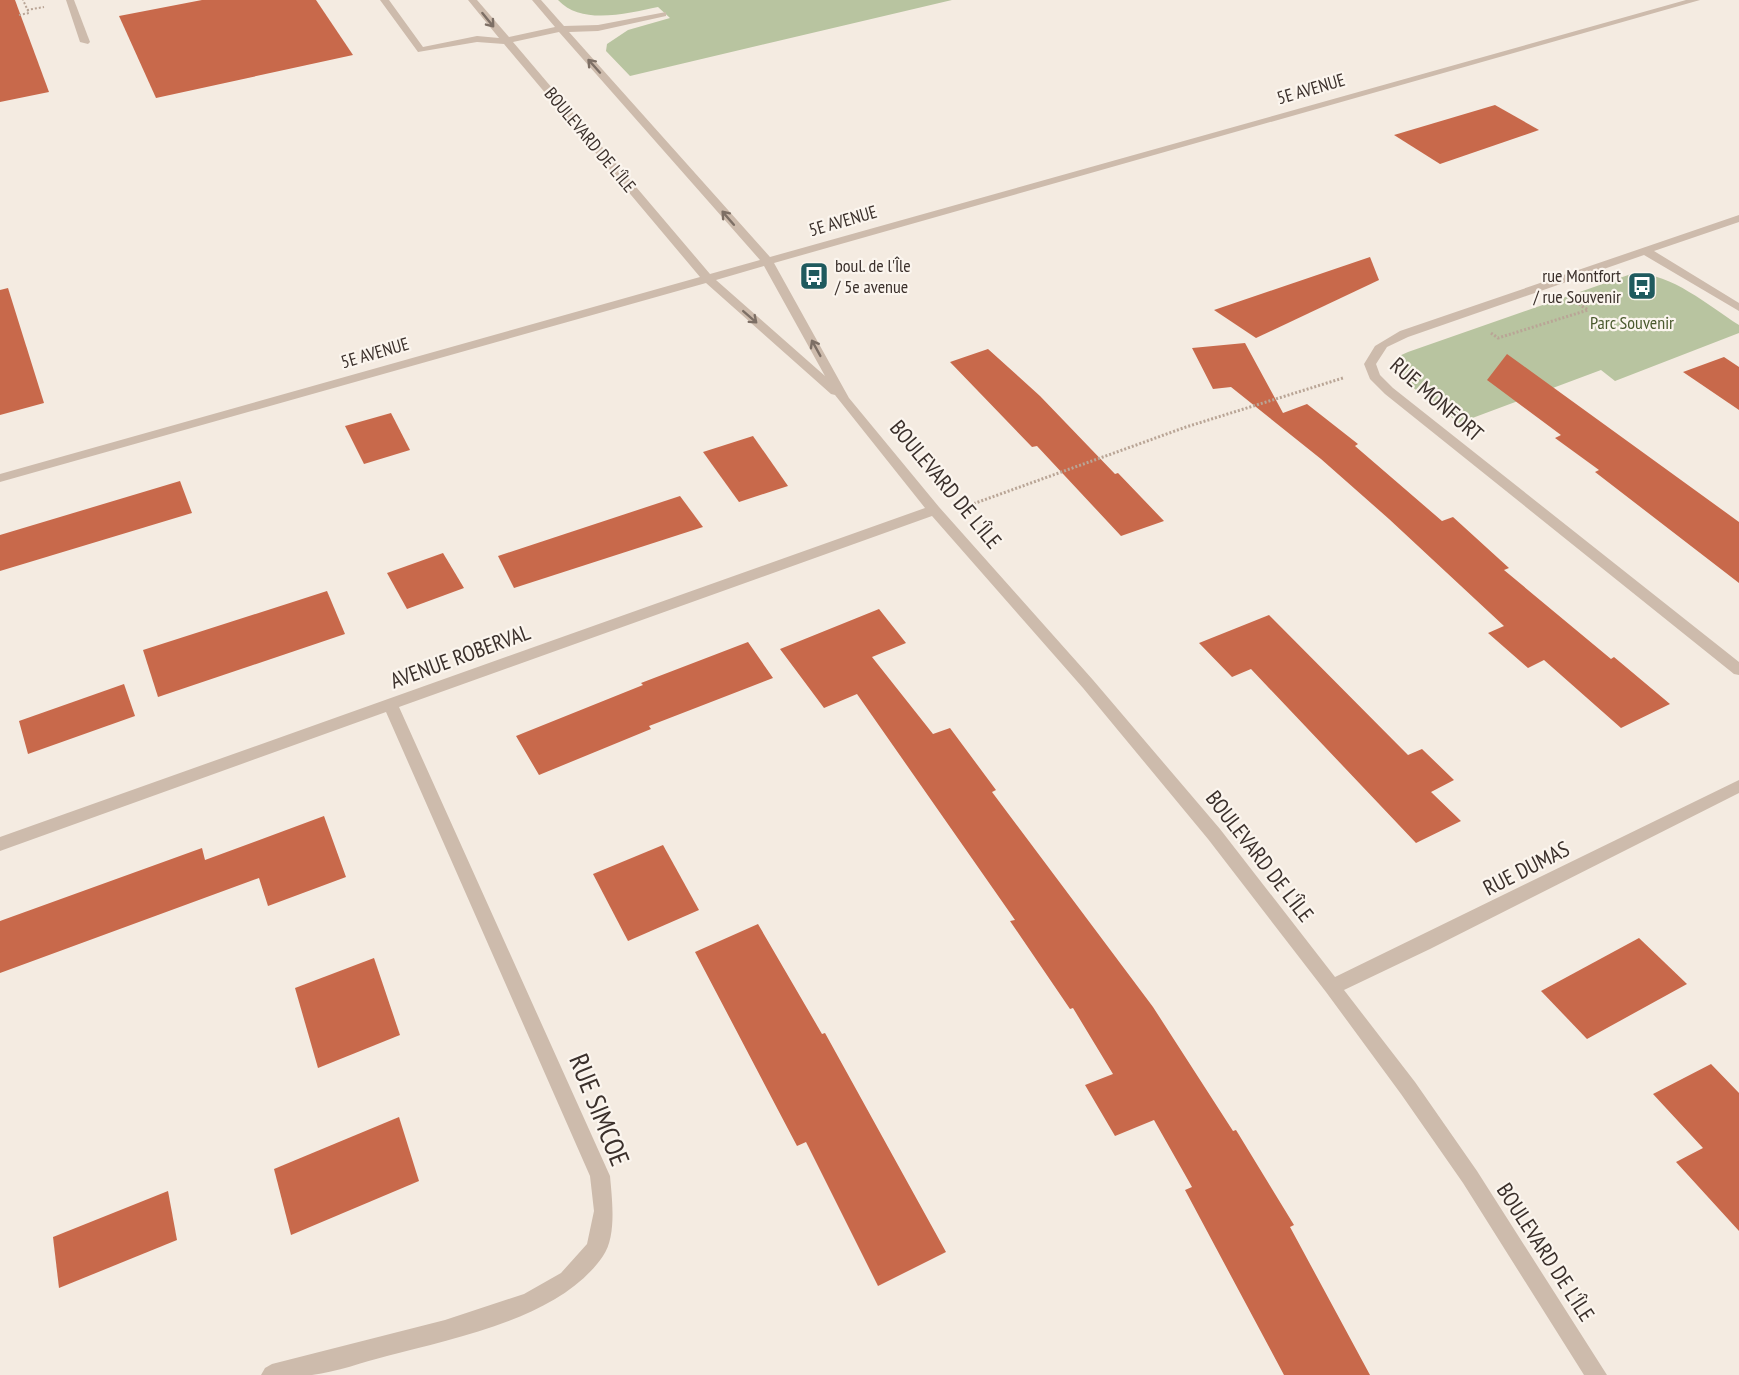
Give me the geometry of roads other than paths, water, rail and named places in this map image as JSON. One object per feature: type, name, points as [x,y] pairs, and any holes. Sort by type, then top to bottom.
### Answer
[{"type":"street","points":[[69,0],[85,42]]},
{"type":"street","points":[[384,0],[421,50],[477,39],[505,41],[560,29],[598,28],[663,14]]},
{"type":"street","name":"BOULEVARD DE L'ÎLE","points":[[472,0],[706,278],[844,399],[934,510],[1088,684],[1200,817],[1408,1088],[1470,1177],[1596,1375]]},
{"type":"street","name":"BOULEVARD DE L'ÎLE","points":[[536,0],[767,261],[844,399]]},
{"type":"street","name":"5E AVENUE","points":[[0,478],[1696,0]]},
{"type":"street","name":"RUE MONFORT","points":[[1739,218],[1384,342],[1374,353],[1370,364],[1374,376],[1389,391],[1739,670]]},
{"type":"street","points":[[1644,250],[1739,308]]},
{"type":"street","name":"AVENUE ROBERVAL","points":[[0,844],[934,510]]},
{"type":"street","name":"RUE SIMCOE","points":[[272,1375],[445,1330],[529,1303],[567,1280],[596,1249],[604,1211],[600,1176],[391,705]]},
{"type":"street","name":"RUE DUMAS","points":[[1332,987],[1424,944],[1739,786]]},
{"type":"place","name":"boul. de l'Île / 5e avenue","points":[[814,276]]},
{"type":"place","name":"rue Montfort / rue Souvenir","points":[[1642,286]]},
{"type":"park label","name":"Parc Souvenir","points":[[1632,323]]}]
